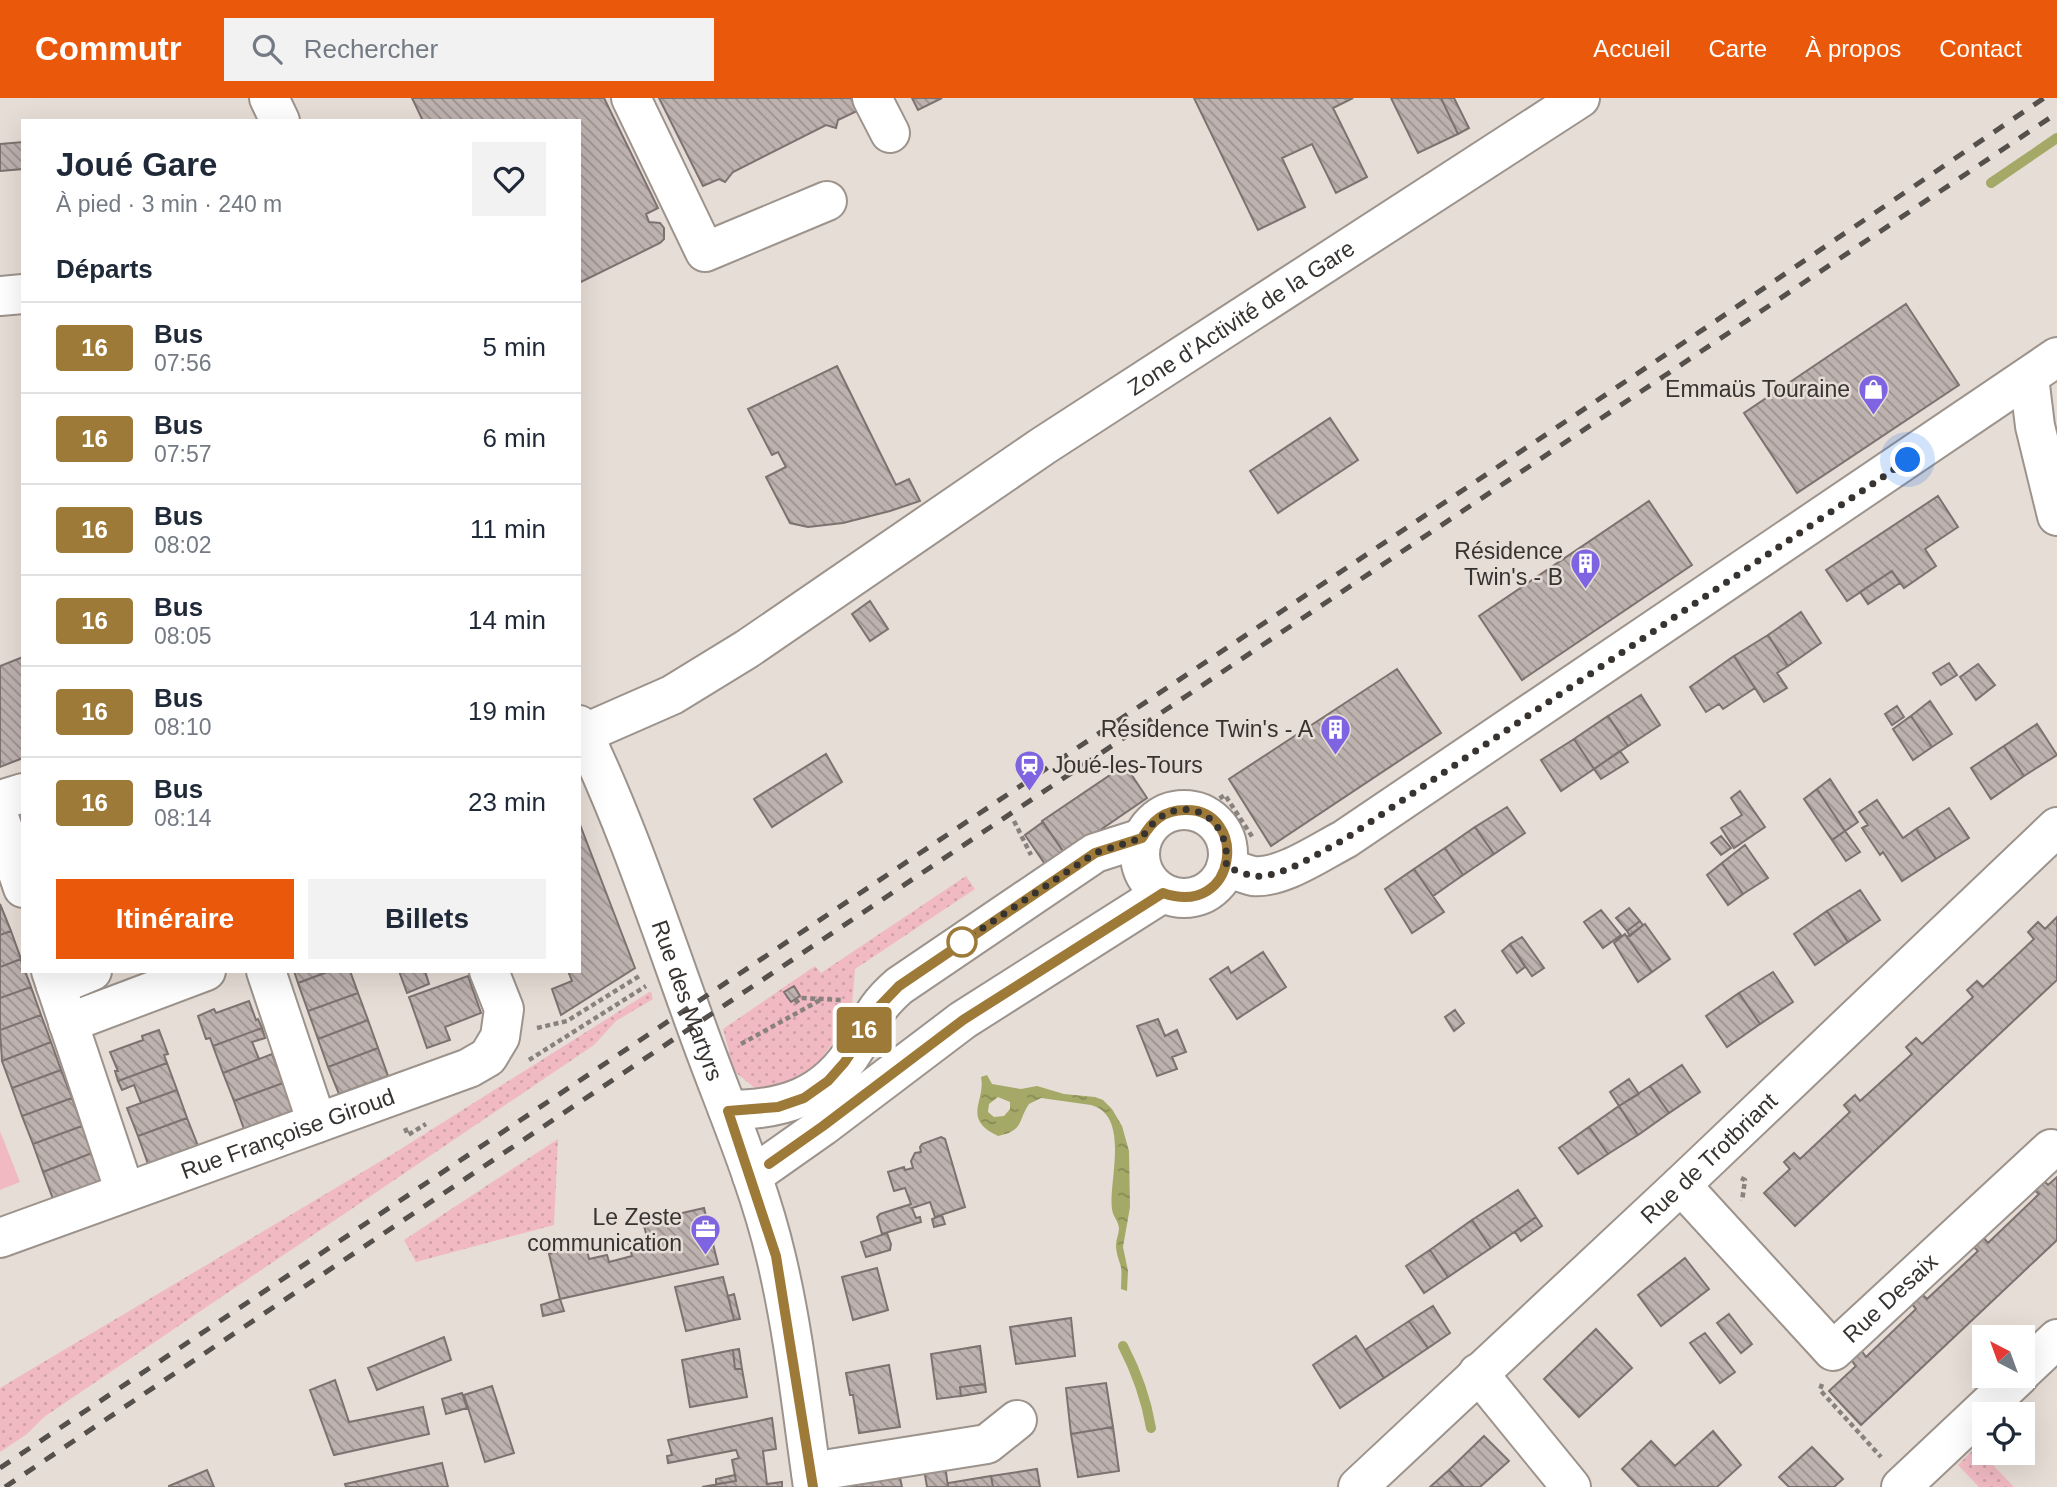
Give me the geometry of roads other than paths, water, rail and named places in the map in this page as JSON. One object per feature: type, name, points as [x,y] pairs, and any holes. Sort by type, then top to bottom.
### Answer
[{"type":"street","points":[[269,98],[279,119]]},
{"type":"street","points":[[631,98],[705,252],[827,201]]},
{"type":"street","points":[[872,98],[890,133]]},
{"type":"street","name":"Zone d’Activité de la Gare","points":[[581,730],[672,695],[747,649],[1043,446],[1580,98]]},
{"type":"street","points":[[0,296],[21,294]]},
{"type":"street","points":[[2043,367],[2035,426],[2057,516]]},
{"type":"street","points":[[1226,867],[1251,876],[1265,876],[1290,868],[1345,839],[2043,367]]},
{"type":"street","name":"Rue des Martyrs","points":[[581,730],[606,780],[728,1111],[776,1256],[812,1479]]},
{"type":"street","points":[[0,800],[21,794]]},
{"type":"street","points":[[1175,810],[1198,812],[1217,823],[1225,836],[1228,851],[1226,867],[1212,888],[1201,895],[1175,897],[1163,893],[1144,876],[1139,851],[1142,838],[1149,825],[1161,815],[1175,810]]},
{"type":"street","points":[[0,820],[21,882]]},
{"type":"street","name":"Rue de Trotbriant","points":[[1358,1487],[1681,1185],[2057,827]]},
{"type":"street","points":[[728,1111],[778,1107],[804,1098],[828,1081],[855,1047],[872,1014],[899,986],[1095,853],[1142,838]]},
{"type":"street","points":[[751,1176],[963,1020],[1163,893]]},
{"type":"street","points":[[82,973],[53,979],[125,1192]]},
{"type":"street","points":[[68,1023],[201,973]]},
{"type":"street","points":[[267,973],[317,1123]]},
{"type":"street","name":"Rue Françoise Giroud","points":[[0,1238],[468,1068],[488,1057],[500,1037],[504,1009],[490,973]]},
{"type":"street","points":[[855,1047],[868,1069],[891,1075]]},
{"type":"street","name":"Rue Desaix","points":[[1681,1185],[1833,1351],[2051,1149]]},
{"type":"street","points":[[2035,1360],[2057,1339]]},
{"type":"street","points":[[1478,1373],[1571,1487]]},
{"type":"street","points":[[1902,1486],[2006,1388]]},
{"type":"street","points":[[812,1479],[987,1444],[1017,1420]]},
{"type":"water","points":[[987,1075],[992,1084],[1021,1089],[1037,1086],[1064,1094],[1095,1097],[1103,1100],[1112,1109],[1122,1126],[1129,1151],[1130,1207],[1123,1247],[1128,1271],[1127,1291],[1121,1289],[1121,1267],[1116,1245],[1119,1227],[1112,1209],[1115,1151],[1111,1122],[1103,1112],[1091,1105],[1041,1098],[1029,1104],[1016,1128],[998,1136],[980,1123],[978,1109],[981,1077]],"holes":[[[998,1097],[1010,1102],[1010,1109],[1004,1116],[994,1117],[988,1112],[989,1104]]]},
{"type":"waterway","points":[[1991,183],[2057,138]]},
{"type":"waterway","points":[[1123,1346],[1140,1386],[1151,1428]]},
{"type":"railway","points":[[0,1468],[1692,337],[2044,98]]},
{"type":"railway","points":[[5,1487],[2057,113]]},
{"type":"place","name":"Emmaüs Touraine","points":[[1873,416]]},
{"type":"place","name":"Résidence Twin's - B","points":[[1586,591]]},
{"type":"place","name":"Résidence Twin's - A","points":[[1336,756]]},
{"type":"place","name":"Joué-les-Tours","points":[[1029,792]]},
{"type":"place","name":"Le Zeste communication","points":[[705,1257]]}]
